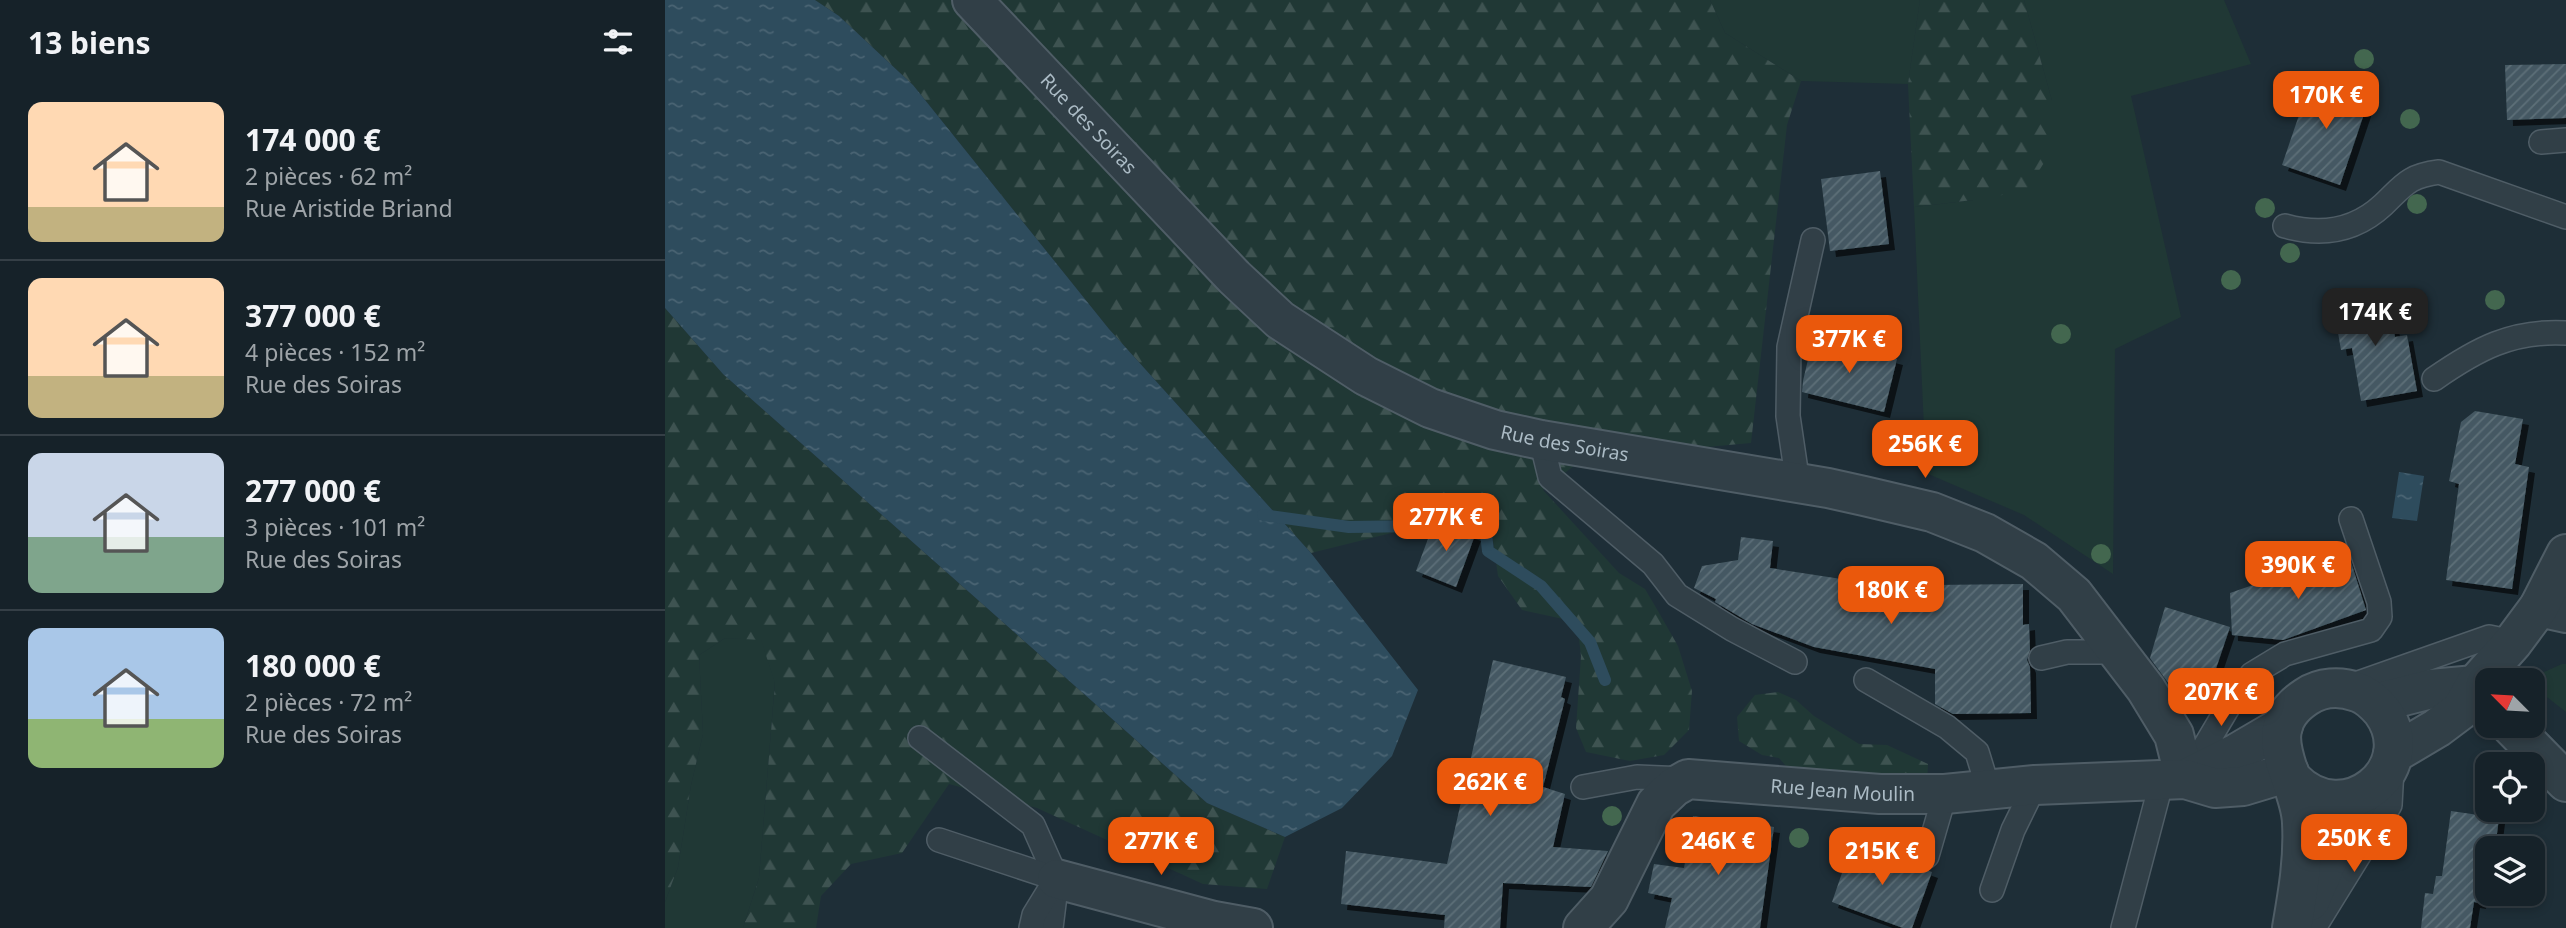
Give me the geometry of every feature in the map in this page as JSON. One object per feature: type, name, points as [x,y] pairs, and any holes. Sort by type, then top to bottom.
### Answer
[{"type":"street","name":"Rue des Soiras","points":[[972,0],[1234,277],[1280,320],[1366,376],[1430,408],[1495,430],[1828,488],[1932,512],[1985,533],[2034,561],[2074,595],[2119,652],[2174,735],[2174,779]]},
{"type":"street","points":[[2497,668],[2513,642],[2553,610],[2566,555]]},
{"type":"street","points":[[2292,928],[2303,854],[2302,818],[2280,745],[2283,726],[2292,710],[2306,697],[2323,689],[2359,696],[2431,689],[2475,693]]},
{"type":"street","points":[[2291,776],[2312,795],[2328,800],[2345,801],[2361,796],[2375,786],[2387,771],[2393,754],[2392,734],[2387,718],[2359,696]]},
{"type":"street","points":[[2393,754],[2437,728],[2475,698]]},
{"type":"street","name":"Rue Jean Moulin","points":[[2174,779],[2237,753],[2283,726]]},
{"type":"street","points":[[2523,738],[2566,782]]},
{"type":"street","name":"Rue Jean Moulin","points":[[1688,779],[1880,794],[1944,794],[1987,788],[2174,779],[2215,788],[2243,786],[2291,776]]},
{"type":"street","points":[[1583,928],[1609,899],[1655,804],[1688,779]]},
{"type":"street","points":[[2298,928],[2341,830],[2361,796]]},
{"type":"street","points":[[1057,879],[1168,919],[1253,928]]},
{"type":"lane","points":[[2541,142],[2566,140]]},
{"type":"lane","points":[[2285,226],[2303,231],[2328,232],[2356,224],[2382,206],[2401,185],[2418,175],[2438,172],[2566,217]]},
{"type":"lane","points":[[1798,484],[1788,416],[1789,346],[1812,240]]},
{"type":"lane","points":[[2434,379],[2467,356],[2506,338],[2540,332],[2566,333]]},
{"type":"lane","points":[[1541,440],[1550,477],[1653,564],[1677,595],[1795,662]]},
{"type":"lane","points":[[2123,928],[2174,779],[2252,674],[2285,654],[2371,630],[2380,617],[2379,602],[2351,519]]},
{"type":"lane","points":[[2359,696],[2489,637],[2513,642]]},
{"type":"lane","points":[[2041,657],[2067,652],[2119,652]]},
{"type":"lane","points":[[1866,680],[1947,727],[1977,752],[1987,788]]},
{"type":"lane","points":[[920,738],[1033,825],[1057,879],[1051,928]]},
{"type":"lane","points":[[2313,928],[2390,805],[2393,754]]},
{"type":"lane","points":[[1583,787],[1637,777],[1688,779]]},
{"type":"lane","points":[[1992,890],[2013,830],[2035,785]]},
{"type":"lane","points":[[1927,856],[1944,794]]},
{"type":"lane","points":[[939,840],[1057,879]]},
{"type":"lane","points":[[1031,928],[1034,915],[1057,879]]},
{"type":"green space","points":[[815,0],[1710,0],[1725,33],[1801,81],[1787,125],[1751,443],[1584,458],[1543,490],[1619,573],[1645,589],[1678,646],[1692,691],[1689,730],[1664,755],[1630,761],[1586,752],[1576,728],[1581,656],[1577,622],[1522,610],[1498,576],[1492,534],[1456,517],[1311,553],[1109,329],[913,85],[839,16]]},
{"type":"green space","points":[[1710,0],[1920,0],[1908,84],[1801,81],[1725,33]]},
{"type":"green space","points":[[1920,0],[2024,0],[2052,101],[2049,155],[2026,191],[1914,207],[1908,84]]},
{"type":"green space","points":[[2024,0],[2224,0],[2251,64],[2131,96],[2181,317],[2115,349],[2113,574],[2024,515],[1926,473],[1914,207],[1973,200],[2052,101]]},
{"type":"green space","points":[[665,308],[723,374],[1207,803],[1285,837],[1267,889],[1203,884],[1037,808],[949,784],[902,853],[851,864],[821,896],[816,928],[743,928],[759,878],[775,683],[761,640],[725,638],[699,655],[703,734],[691,785],[678,867],[665,902]]},
{"type":"green space","points":[[725,638],[761,639],[775,682],[759,878],[743,928],[665,928],[665,902],[678,867],[691,785],[703,734],[699,655]]},
{"type":"green space","points":[[2566,664],[2566,712],[2545,696],[2545,672]]},
{"type":"green space","points":[[1778,692],[1796,700],[1814,716],[1859,744],[1887,745],[1928,764],[1927,784],[1794,775],[1779,758],[1762,755],[1739,741],[1737,717],[1755,695]]},
{"type":"water","points":[[665,0],[815,0],[839,16],[913,85],[1109,329],[1311,553],[1418,690],[1392,756],[1342,808],[1285,837],[1207,803],[723,374],[665,308]]},
{"type":"water","points":[[2399,472],[2424,476],[2417,521],[2392,518]]},
{"type":"building","points":[[2566,64],[2566,118],[2507,120],[2505,65]]},
{"type":"building","points":[[2312,77],[2370,96],[2340,185],[2282,165]]},
{"type":"building","points":[[1880,171],[1889,244],[1830,251],[1821,179]]},
{"type":"building","points":[[2388,294],[2395,337],[2407,335],[2417,391],[2361,401],[2352,348],[2341,350],[2333,304]]},
{"type":"building","points":[[1813,338],[1897,359],[1884,412],[1802,392]]},
{"type":"building","points":[[2475,411],[2523,419],[2515,464],[2529,467],[2512,589],[2446,580],[2459,484],[2449,481],[2461,422]]},
{"type":"building","points":[[1435,520],[1475,535],[1456,587],[1416,571]]},
{"type":"building","points":[[1741,537],[1773,541],[1770,568],[1933,593],[1933,585],[2023,584],[2023,625],[2029,624],[2030,650],[2027,660],[2030,667],[2031,713],[1953,714],[1935,704],[1935,669],[1814,647],[1752,624],[1715,602],[1716,599],[1694,588],[1702,566],[1738,560]]},
{"type":"building","points":[[2348,552],[2366,610],[2283,640],[2232,635],[2230,593]]},
{"type":"building","points":[[2165,607],[2230,627],[2206,698],[2169,684],[2150,658]]},
{"type":"building","points":[[1493,660],[1566,677],[1561,697],[1565,699],[1543,787],[1565,794],[1553,847],[1608,851],[1591,887],[1503,883],[1500,928],[1444,928],[1445,915],[1341,904],[1346,851],[1447,864]]},
{"type":"building","points":[[2451,811],[2475,814],[2475,822],[2498,822],[2497,836],[2475,836],[2475,902],[2470,928],[2421,928],[2425,893],[2433,894],[2436,876],[2442,876]]},
{"type":"building","points":[[1693,816],[1774,827],[1760,928],[1665,928],[1672,898],[1648,893],[1654,864],[1684,868]]},
{"type":"building","points":[[1852,844],[1932,872],[1912,928],[1903,928],[1832,902]]},
{"type":"waterway","points":[[1263,515],[1349,527],[1420,526],[1433,511],[1486,534],[1488,551],[1541,586],[1590,642],[1605,680]]}]
